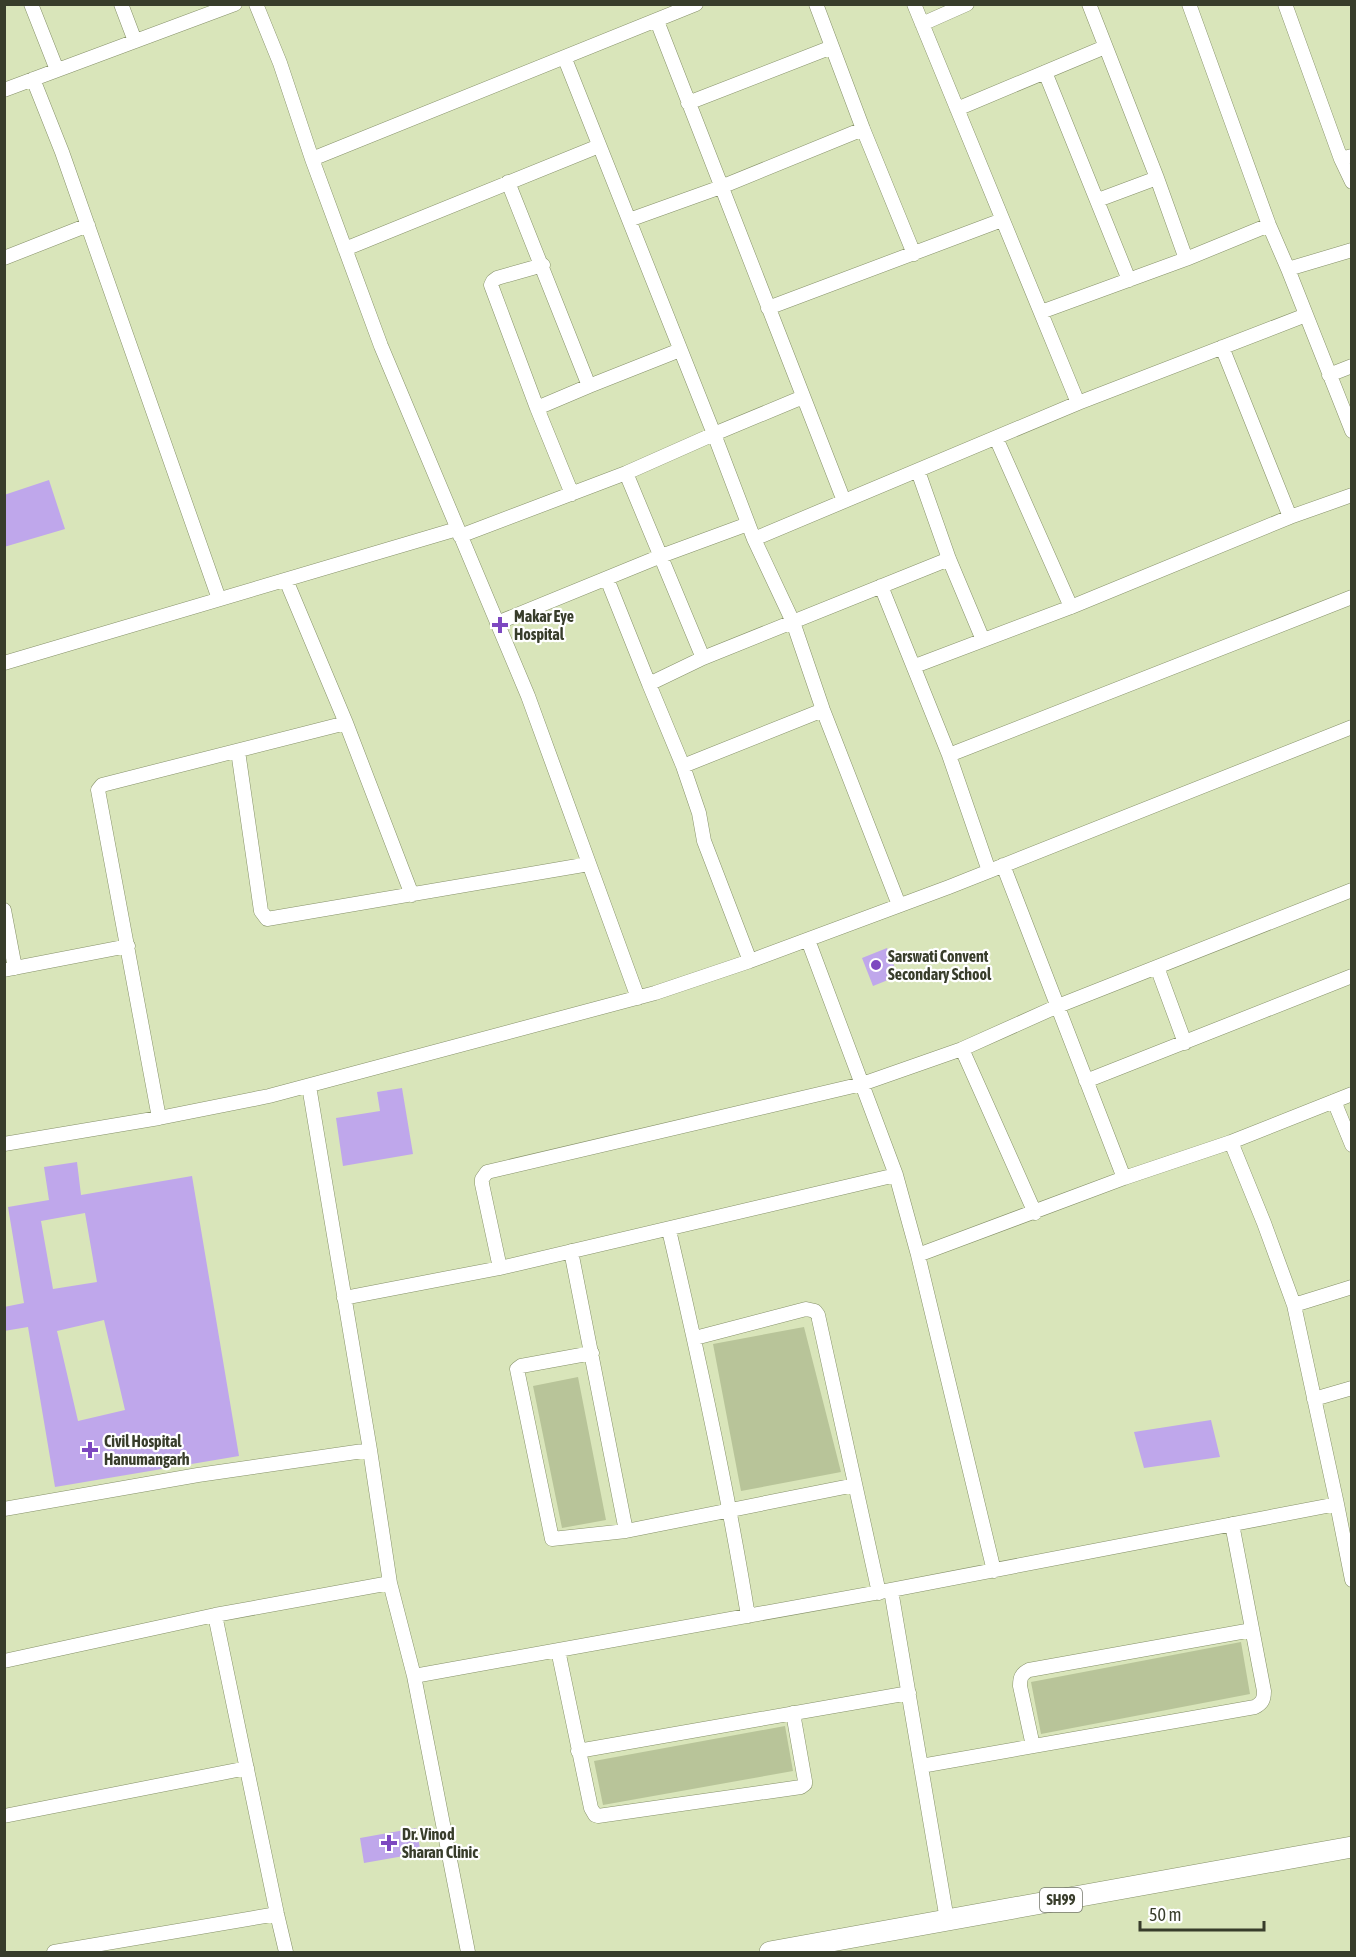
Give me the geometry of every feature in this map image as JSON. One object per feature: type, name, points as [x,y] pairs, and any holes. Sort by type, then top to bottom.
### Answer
[{"type":"main road","name":"SH99","points":[[770,1953],[1352,1847]]},
{"type":"street","points":[[31,4],[57,70]]},
{"type":"street","points":[[122,4],[135,41]]},
{"type":"street","points":[[4,90],[135,41],[210,9],[236,4]]},
{"type":"street","points":[[256,4],[280,63],[312,159],[381,346],[528,696],[638,998]]},
{"type":"street","points":[[312,159],[565,59],[696,4]]},
{"type":"street","points":[[816,4],[914,254]]},
{"type":"street","points":[[914,4],[1078,403]]},
{"type":"street","points":[[922,24],[967,4]]},
{"type":"street","points":[[1089,4],[1186,259]]},
{"type":"street","points":[[1189,4],[1269,225],[1352,431]]},
{"type":"street","points":[[1285,4],[1346,158],[1352,182]]},
{"type":"street","points":[[657,21],[844,501]]},
{"type":"street","points":[[688,103],[832,47]]},
{"type":"street","points":[[957,109],[1105,47]]},
{"type":"street","points":[[565,59],[754,539],[793,622],[823,710],[899,905]]},
{"type":"street","points":[[1045,72],[1129,280]]},
{"type":"street","points":[[33,79],[62,152],[219,599]]},
{"type":"street","points":[[629,220],[721,187],[864,129]]},
{"type":"street","points":[[345,249],[599,146]]},
{"type":"street","points":[[1098,200],[1157,178]]},
{"type":"street","points":[[508,183],[543,265],[589,386]]},
{"type":"street","points":[[768,308],[1002,220]]},
{"type":"street","points":[[4,258],[88,225]]},
{"type":"street","points":[[1041,312],[1186,259],[1269,225]]},
{"type":"street","points":[[1288,269],[1352,250]]},
{"type":"street","points":[[543,265],[497,278],[491,285],[572,494]]},
{"type":"street","points":[[754,539],[1078,403],[1306,315]]},
{"type":"street","points":[[1222,347],[1290,517]]},
{"type":"street","points":[[537,408],[680,350]]},
{"type":"street","points":[[1329,375],[1352,366]]},
{"type":"street","points":[[4,663],[219,599],[459,532],[572,494],[626,473],[803,397]]},
{"type":"street","points":[[996,438],[1071,607]]},
{"type":"street","points":[[918,471],[949,559],[983,640]]},
{"type":"street","points":[[626,473],[703,658]]},
{"type":"street","points":[[915,666],[1071,607],[1290,517],[1352,495]]},
{"type":"street","points":[[497,623],[661,556],[748,524]]},
{"type":"street","points":[[649,684],[703,658],[949,559]]},
{"type":"street","points":[[607,579],[683,766],[699,813],[704,841],[750,961]]},
{"type":"street","points":[[286,580],[346,723],[412,896]]},
{"type":"street","points":[[881,586],[949,754],[989,871]]},
{"type":"street","points":[[949,754],[1352,597]]},
{"type":"street","points":[[683,766],[823,710]]},
{"type":"street","points":[[159,1118],[98,798],[99,787],[346,723]]},
{"type":"street","points":[[4,1144],[159,1118],[269,1096],[638,998],[808,940],[1352,727]]},
{"type":"street","points":[[238,751],[261,911],[264,918],[271,919],[412,896],[589,864]]},
{"type":"street","points":[[1002,865],[1124,1178]]},
{"type":"street","points":[[500,1268],[482,1184],[482,1179],[487,1172],[862,1084],[962,1049],[1058,1006],[1352,890]]},
{"type":"street","points":[[4,910],[10,969],[128,946]]},
{"type":"street","points":[[808,940],[896,1175],[918,1255],[994,1570]]},
{"type":"street","points":[[1157,967],[1185,1043]]},
{"type":"street","points":[[1086,1081],[1352,976]]},
{"type":"street","points":[[962,1049],[1035,1213]]},
{"type":"street","points":[[309,1086],[390,1583],[414,1676],[468,1953]]},
{"type":"street","points":[[918,1255],[1124,1178],[1230,1142],[1352,1094]]},
{"type":"street","points":[[1334,1101],[1352,1145]]},
{"type":"street","points":[[1230,1142],[1264,1223],[1294,1305],[1352,1580]]},
{"type":"street","points":[[344,1298],[500,1268],[896,1175]]},
{"type":"street","points":[[669,1230],[695,1338],[730,1510],[748,1616]]},
{"type":"street","points":[[572,1251],[626,1531]]},
{"type":"street","points":[[1294,1305],[1352,1287]]},
{"type":"street","points":[[695,1338],[806,1309],[815,1311],[818,1315],[855,1485],[885,1592],[909,1693],[947,1920]]},
{"type":"street","points":[[592,1353],[521,1366],[517,1371],[550,1538],[554,1540],[626,1531],[855,1485]]},
{"type":"street","points":[[1314,1399],[1352,1388]]},
{"type":"street","points":[[4,1509],[198,1475],[370,1450]]},
{"type":"street","points":[[414,1676],[885,1592],[1337,1504]]},
{"type":"street","points":[[921,1766],[1261,1704],[1264,1691],[1232,1524]]},
{"type":"street","points":[[4,1661],[215,1615],[390,1583]]},
{"type":"street","points":[[215,1615],[286,1953]]},
{"type":"street","points":[[1033,1746],[1020,1686],[1023,1673],[1029,1670],[1252,1630]]},
{"type":"street","points":[[558,1650],[591,1808],[598,1816],[801,1787],[805,1781],[793,1713]]},
{"type":"street","points":[[578,1751],[909,1693]]},
{"type":"street","points":[[4,1816],[247,1768]]},
{"type":"street","points":[[54,1953],[277,1914]]},
{"type":"green space","points":[[804,1327],[841,1472],[741,1491],[713,1344]]},
{"type":"green space","points":[[578,1377],[606,1520],[562,1528],[533,1386]]},
{"type":"green space","points":[[1241,1642],[1250,1694],[1041,1734],[1031,1682]]},
{"type":"green space","points":[[785,1726],[793,1771],[603,1805],[594,1761]]},
{"type":"building","points":[[49,480],[65,529],[4,547],[4,495]]},
{"type":"building","points":[[887,948],[898,976],[873,986],[862,958]]},
{"type":"building","points":[[402,1088],[413,1154],[343,1166],[336,1118],[380,1111],[377,1092]]},
{"type":"building","points":[[77,1162],[81,1195],[192,1176],[239,1456],[55,1487],[28,1327],[4,1331],[4,1307],[24,1303],[8,1207],[49,1200],[44,1167]],"holes":[[[85,1213],[97,1282],[53,1289],[41,1221]],[[104,1320],[125,1410],[78,1421],[57,1331]]]},
{"type":"building","points":[[1211,1420],[1220,1457],[1144,1468],[1134,1432]]},
{"type":"building","points":[[416,1828],[421,1853],[364,1863],[360,1838]]},
{"type":"place","name":"Makar Eye Hospital","points":[[500,625]]},
{"type":"place","name":"Sarswati Convent Secondary School","points":[[876,965]]},
{"type":"place","name":"Civil Hospital Hanumangarh","points":[[90,1450]]},
{"type":"place","name":"Dr. Vinod Sharan Clinic","points":[[389,1843]]}]
